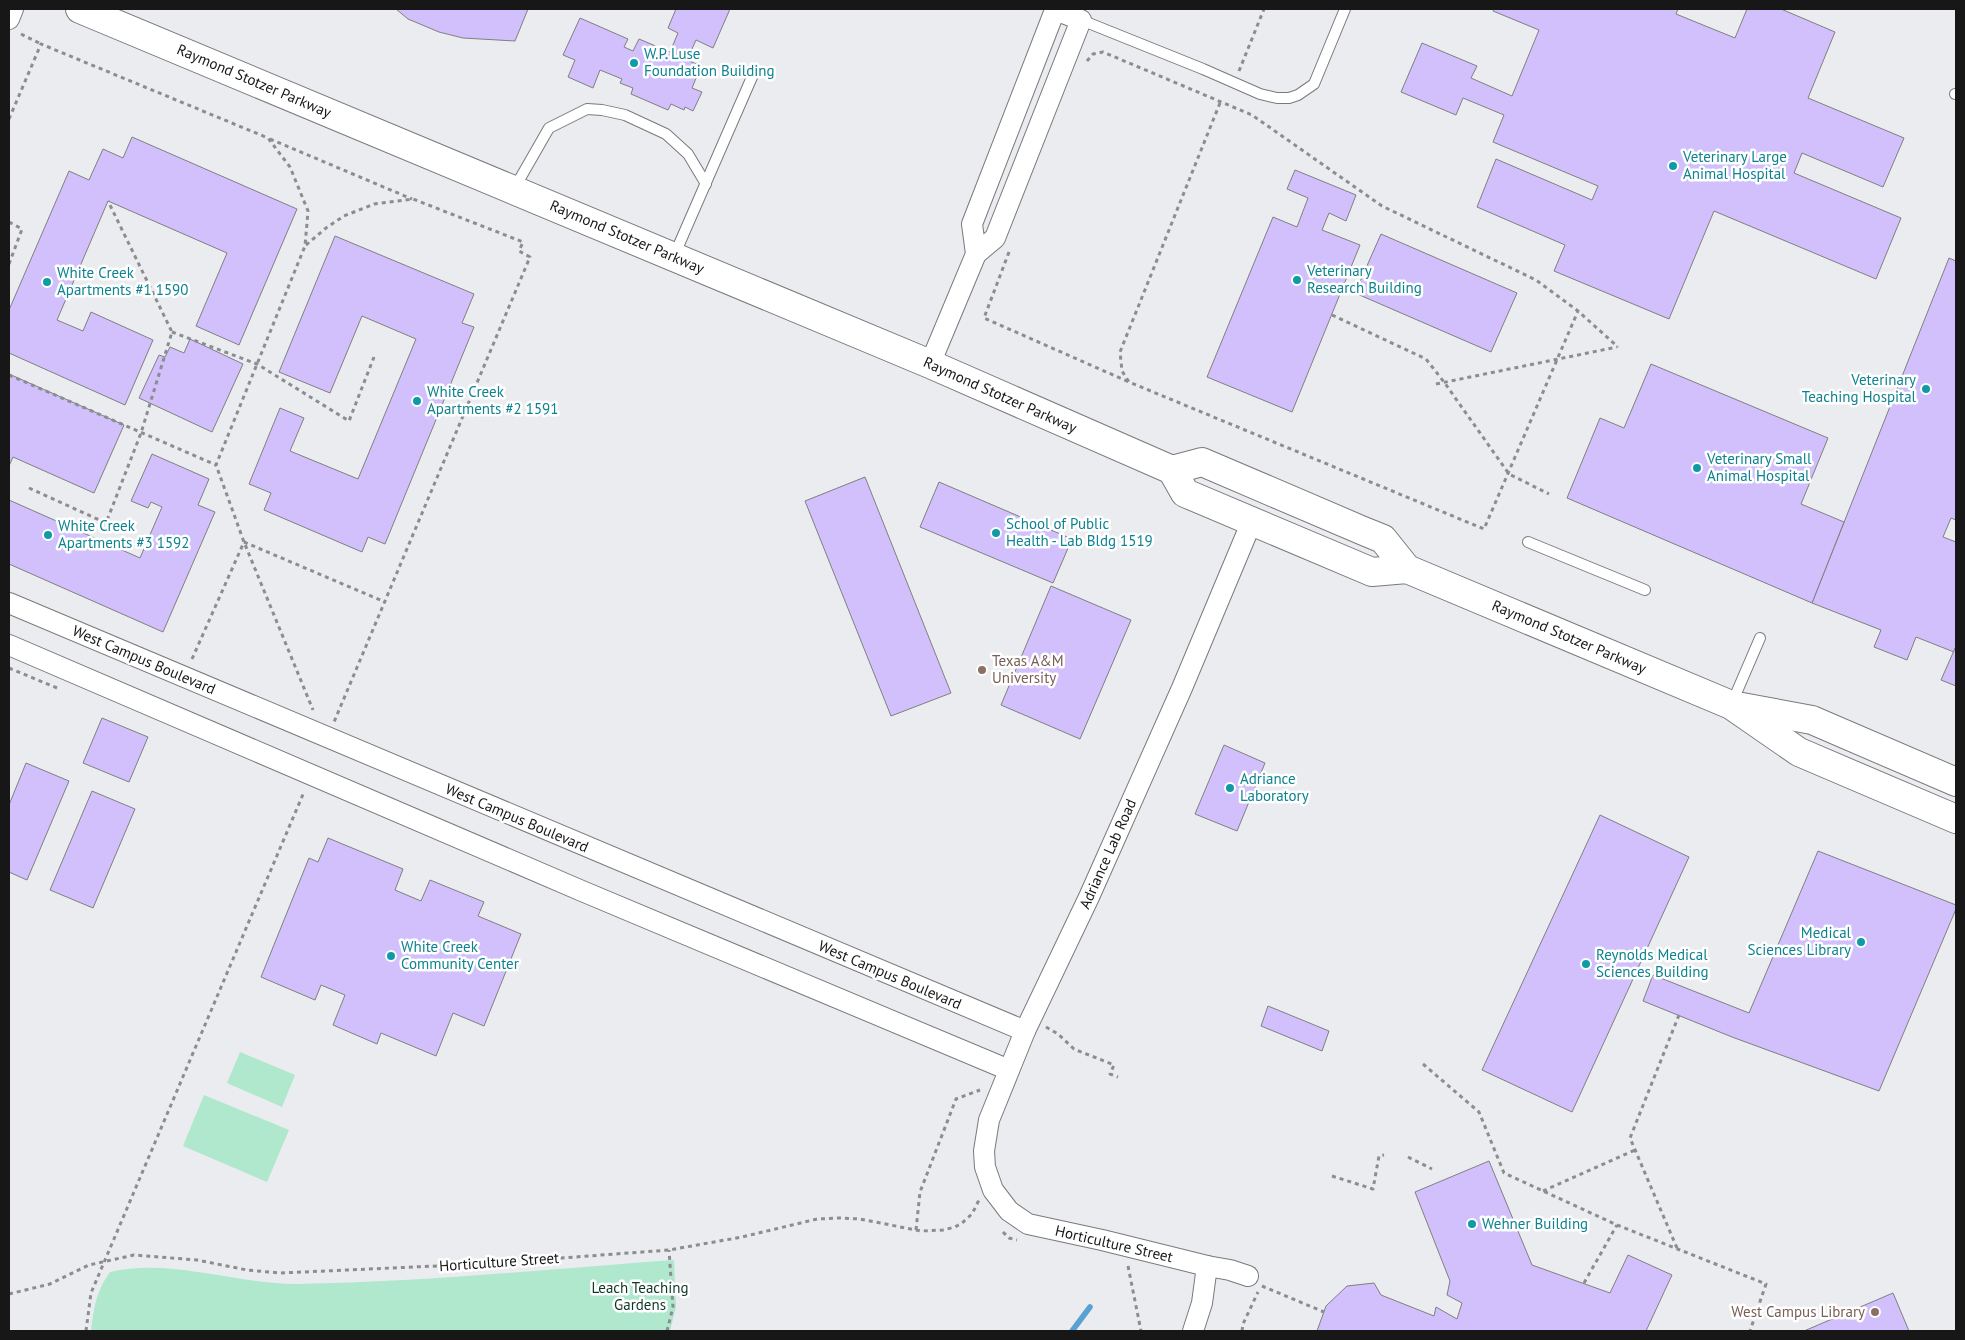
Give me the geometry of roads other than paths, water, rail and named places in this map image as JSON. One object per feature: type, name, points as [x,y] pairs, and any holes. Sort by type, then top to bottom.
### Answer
[{"type":"main road","name":"Raymond Stotzer Parkway","points":[[80,9],[930,364],[1172,470],[1185,493],[1372,572],[1407,569],[1731,705],[1799,752],[1956,819]]},
{"type":"main road","points":[[129,9],[146,36]]},
{"type":"main road","name":"Raymond Stotzer Parkway","points":[[1172,470],[1202,462],[1383,539],[1407,569]]},
{"type":"main road","points":[[1252,521],[1261,515],[1274,512],[1328,534],[1362,530]]},
{"type":"main road","name":"Raymond Stotzer Parkway","points":[[1731,705],[1812,720],[1956,782]]},
{"type":"main road","points":[[1918,802],[1931,772]]},
{"type":"street","points":[[13,9],[13,26]]},
{"type":"street","points":[[930,364],[976,254],[995,238],[1081,20],[1054,9],[972,224],[976,254]]},
{"type":"street","name":"Adriance Lab Road","points":[[986,1195],[985,1135],[989,1120],[1025,1032],[1089,897],[1178,697],[1252,521]]},
{"type":"street","name":"West Campus Boulevard","points":[[9,603],[1025,1032]]},
{"type":"street","points":[[9,644],[582,891],[1009,1070]]},
{"type":"street","name":"Horticulture Street","points":[[986,1195],[1028,1224],[1230,1270],[1248,1276]]},
{"type":"street","points":[[1193,1331],[1202,1303],[1207,1266]]},
{"type":"lane","points":[[1081,20],[1260,94],[1277,98],[1289,98],[1307,90],[1314,84],[1346,9]]},
{"type":"lane","points":[[674,257],[752,77]]},
{"type":"lane","points":[[514,190],[549,128],[587,110],[602,110],[625,115],[666,134],[688,154],[706,184]]},
{"type":"lane","points":[[1528,542],[1645,590]]},
{"type":"lane","points":[[1731,705],[1760,638]]},
{"type":"waterway","points":[[1072,1331],[1090,1307]]},
{"type":"place","name":"W.P. Luse Foundation Building","points":[[634,63]]},
{"type":"place","name":"Veterinary Large Animal Hospital","points":[[1673,166]]},
{"type":"place","name":"Veterinary Research Building","points":[[1297,280]]},
{"type":"place","name":"White Creek Apartments #1 1590","points":[[47,282]]},
{"type":"place","name":"Veterinary Teaching Hospital","points":[[1926,389]]},
{"type":"place","name":"White Creek Apartments #2 1591","points":[[417,401]]},
{"type":"place","name":"Veterinary Small Animal Hospital","points":[[1697,468]]},
{"type":"place","name":"School of Public Health - Lab Bldg 1519","points":[[996,533]]},
{"type":"place","name":"White Creek Apartments #3 1592","points":[[48,535]]},
{"type":"place","name":"Texas A&M University","points":[[982,670]]},
{"type":"place","name":"Adriance Laboratory","points":[[1230,788]]},
{"type":"place","name":"Medical Sciences Library","points":[[1861,942]]},
{"type":"place","name":"White Creek Community Center","points":[[391,956]]},
{"type":"place","name":"Reynolds Medical Sciences Building","points":[[1586,964]]},
{"type":"place","name":"Wehner Building","points":[[1472,1224]]},
{"type":"place","name":"West Campus Library","points":[[1875,1312]]},
{"type":"park label","name":"Leach Teaching Gardens","points":[[640,1296]]}]
